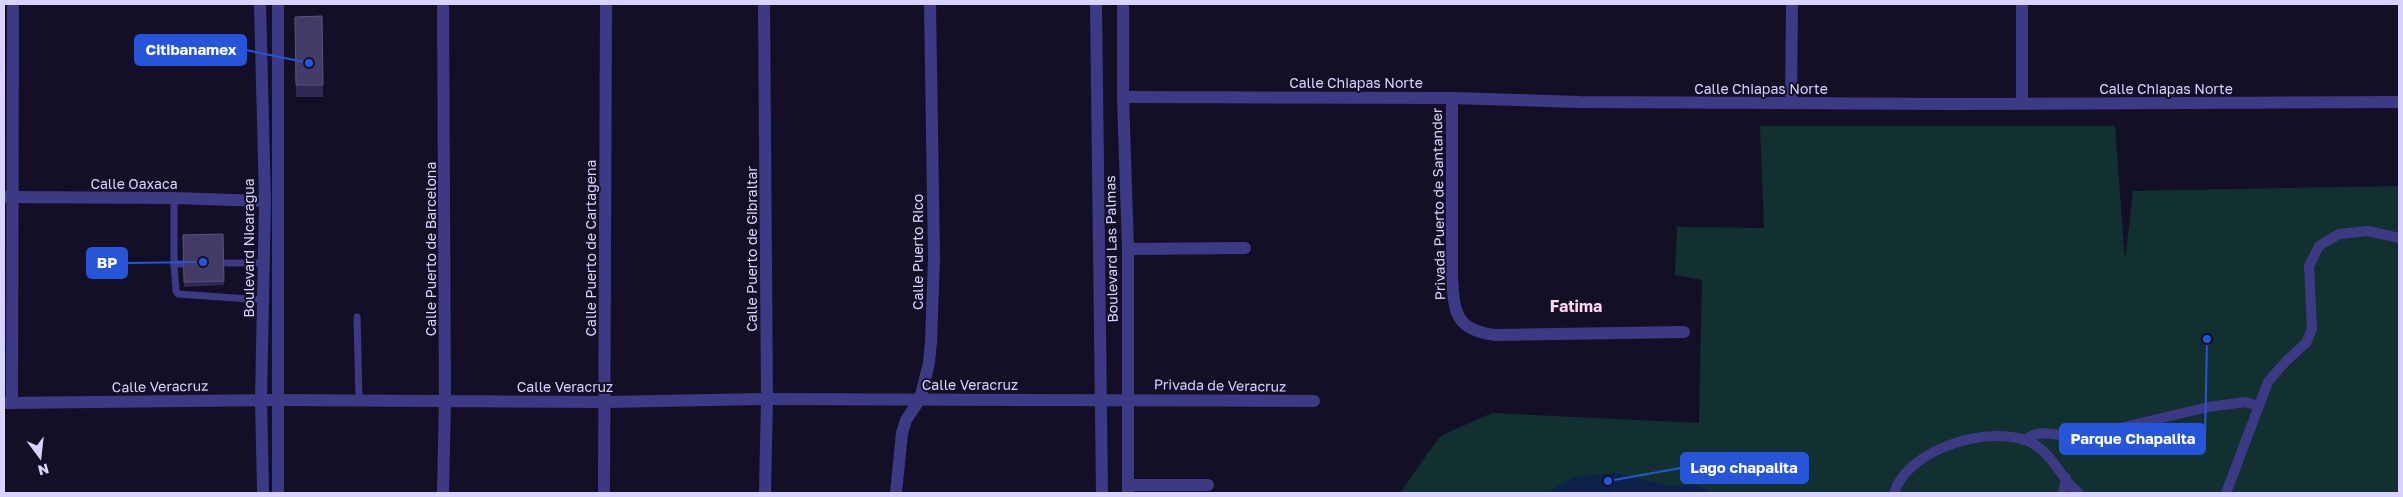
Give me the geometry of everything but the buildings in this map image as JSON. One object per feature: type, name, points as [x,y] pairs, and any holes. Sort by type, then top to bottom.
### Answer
[{"type":"street","points":[[8,403],[8,197],[13,4]]},
{"type":"street","name":"Boulevard Nicaragua","points":[[260,4],[265,201],[262,493]]},
{"type":"street","points":[[278,4],[278,493]]},
{"type":"street","name":"Calle Puerto de Barcelona","points":[[443,4],[445,400],[443,493]]},
{"type":"street","name":"Calle Puerto de Cartagena","points":[[604,493],[606,4]]},
{"type":"street","name":"Calle Puerto de Gibraltar","points":[[764,4],[767,399],[765,493]]},
{"type":"street","name":"Calle Puerto Rico","points":[[896,493],[902,433],[908,416],[920,399],[929,363],[934,259],[930,4]]},
{"type":"street","name":"Boulevard Las Palmas","points":[[1096,4],[1102,493]]},
{"type":"street","name":"Boulevard Las Palmas","points":[[1123,4],[1123,97],[1128,249],[1126,400],[1128,489]]},
{"type":"street","points":[[1791,104],[1792,4]]},
{"type":"street","points":[[2022,4],[2022,103]]},
{"type":"street","name":"Calle Chiapas Norte","points":[[1123,97],[1452,98],[1579,102],[1791,104],[2399,102]]},
{"type":"street","name":"Privada Puerto de Santander","points":[[1452,98],[1452,277],[1453,305],[1458,319],[1468,328],[1495,335],[1684,332]]},
{"type":"street","name":"Calle Oaxaca","points":[[8,197],[174,198],[265,201]]},
{"type":"street","points":[[2226,493],[2268,382],[2286,361],[2306,343],[2312,329],[2309,266],[2319,246],[2339,234],[2368,231],[2399,238]]},
{"type":"street","points":[[1128,249],[1245,248]]},
{"type":"street","name":"Calle Veracruz","points":[[8,403],[262,400],[605,402],[767,399],[1126,400]]},
{"type":"street","name":"Privada de Veracruz","points":[[1126,400],[1314,400]]},
{"type":"street","points":[[2024,440],[2033,435],[2042,434],[2082,437],[2208,407],[2245,402],[2259,406]]},
{"type":"street","points":[[1894,493],[1897,482],[1928,454],[1971,438],[2013,436],[2034,444],[2055,463],[2079,493]]},
{"type":"street","points":[[2063,493],[2066,478]]},
{"type":"street","points":[[1128,489],[1208,485]]},
{"type":"lane","points":[[174,198],[174,264],[178,294],[263,300]]},
{"type":"lane","points":[[210,264],[264,263]]},
{"type":"lane","points":[[174,264],[200,264]]},
{"type":"lane","points":[[357,317],[360,400]]},
{"type":"green space","points":[[1760,126],[2115,126],[2125,260],[2133,191],[2399,186],[2399,493],[1400,493],[1442,435],[1492,413],[1699,423],[1702,280],[1675,275],[1677,227],[1764,228]]},
{"type":"water","points":[[1616,473],[1666,485],[1694,485],[1706,489],[1710,493],[1546,493],[1574,477]]},
{"type":"place","name":"Citibanamex","points":[[309,63]]},
{"type":"place","name":"BP","points":[[203,262]]},
{"type":"place","name":"Parque Chapalita","points":[[2207,339]]},
{"type":"place","name":"Lago chapalita","points":[[1608,481]]},
{"type":"district","name":"Fatima","points":[[1576,306]]}]
